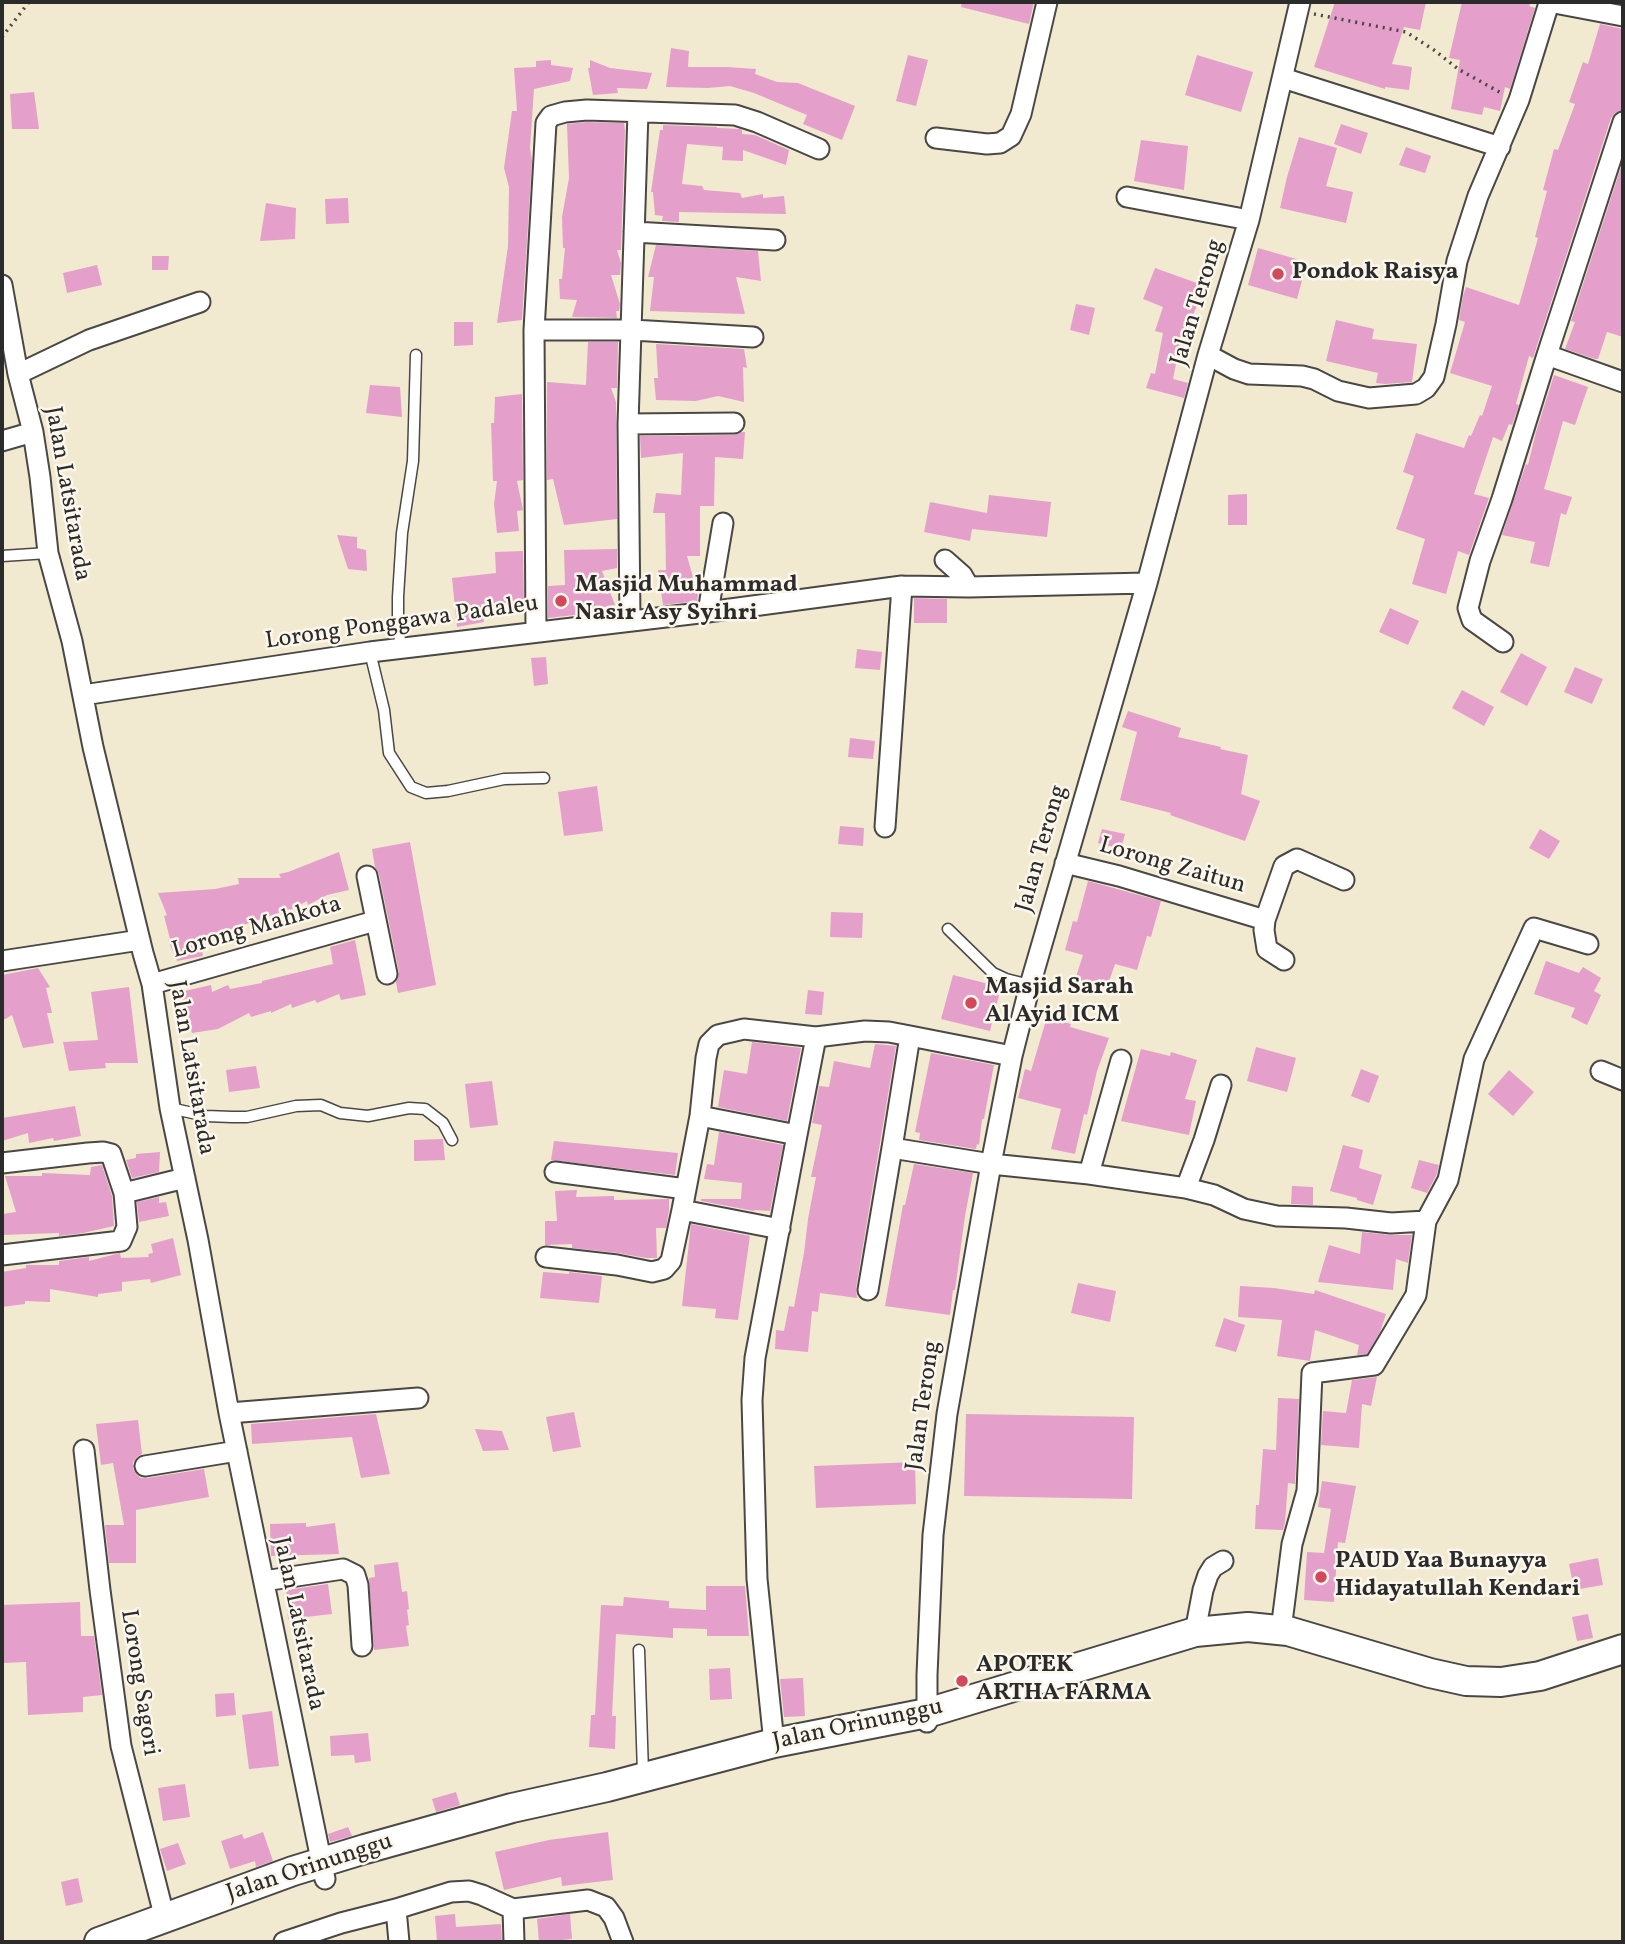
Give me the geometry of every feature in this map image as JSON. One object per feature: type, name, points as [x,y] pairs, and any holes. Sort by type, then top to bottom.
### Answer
[{"type":"street","points":[[936,138],[987,144],[1000,143],[1012,136],[1021,114],[1047,2]]},
{"type":"street","points":[[1208,355],[1249,374],[1302,376],[1338,391],[1369,398],[1416,394],[1426,388],[1434,377],[1457,261],[1478,196],[1519,100],[1549,2],[1623,16]]},
{"type":"street","name":"Jalan Terong","points":[[927,1720],[933,1535],[947,1414],[1013,1056],[1030,985],[1147,583],[1208,355],[1249,220],[1299,6]]},
{"type":"street","points":[[1283,78],[1500,147]]},
{"type":"street","points":[[536,631],[534,331],[546,123],[551,116],[587,110],[735,116],[757,122],[818,149]]},
{"type":"street","points":[[630,620],[628,424],[638,112]]},
{"type":"street","points":[[1503,642],[1472,620],[1468,608],[1480,561],[1623,122]]},
{"type":"street","points":[[1127,197],[1249,220]]},
{"type":"street","points":[[634,232],[775,240]]},
{"type":"street","name":"Jalan Latsitarada","points":[[2,285],[18,374],[33,432],[48,553],[72,641],[93,747],[152,984],[170,1108],[198,1240],[229,1413],[323,1871]]},
{"type":"street","points":[[18,374],[89,340],[200,302]]},
{"type":"street","points":[[534,331],[632,330],[753,337]]},
{"type":"street","points":[[1547,355],[1623,382]]},
{"type":"street","points":[[628,424],[734,423]]},
{"type":"street","points":[[2,441],[33,432]]},
{"type":"street","points":[[708,612],[723,523]]},
{"type":"street","points":[[945,560],[969,587]]},
{"type":"street","name":"Lorong Ponggawa Padaleu","points":[[83,695],[370,652],[901,586],[1147,583]]},
{"type":"street","points":[[885,827],[901,586]]},
{"type":"street","points":[[1284,960],[1267,949],[1264,937],[1265,920],[1284,866],[1297,859],[1344,880]]},
{"type":"street","name":"Lorong Zaitun","points":[[1065,863],[1119,876],[1265,920]]},
{"type":"street","points":[[366,876],[387,974]]},
{"type":"street","name":"Lorong Mahkota","points":[[152,984],[375,921]]},
{"type":"street","points":[[1281,1630],[1292,1544],[1307,1491],[1312,1373],[1374,1365],[1416,1295],[1426,1221],[1448,1180],[1474,1059],[1534,928],[1588,944]]},
{"type":"street","points":[[2,961],[140,940]]},
{"type":"street","points":[[546,1256],[652,1272],[664,1269],[671,1261],[700,1116],[706,1058],[709,1044],[718,1035],[744,1029],[816,1037],[864,1031],[889,1032],[1013,1056]]},
{"type":"street","points":[[868,1290],[910,1036]]},
{"type":"street","points":[[774,1743],[757,1579],[752,1400],[755,1358],[816,1037]]},
{"type":"street","points":[[1089,1174],[1121,1060]]},
{"type":"street","points":[[1601,1072],[1623,1080]]},
{"type":"street","points":[[1186,1188],[1221,1085]]},
{"type":"street","points":[[700,1116],[796,1135]]},
{"type":"street","points":[[891,1148],[991,1164],[1186,1188],[1214,1195],[1244,1209],[1277,1216],[1346,1218],[1391,1223],[1426,1221]]},
{"type":"street","points":[[2,1163],[71,1154],[111,1154],[124,1193],[127,1227],[121,1241],[2,1255]]},
{"type":"street","points":[[555,1172],[685,1188]]},
{"type":"street","points":[[124,1193],[185,1178]]},
{"type":"street","points":[[682,1210],[780,1229]]},
{"type":"street","points":[[229,1413],[418,1398]]},
{"type":"street","name":"Lorong Sagori","points":[[84,1450],[121,1746],[165,1919]]},
{"type":"street","points":[[145,1466],[237,1451]]},
{"type":"street","points":[[1195,1632],[1208,1575],[1213,1567],[1223,1561]]},
{"type":"street","points":[[264,1581],[343,1569],[355,1575],[362,1646]]},
{"type":"street","name":"Jalan Orinunggu","points":[[140,1938],[165,1919],[323,1871],[507,1820],[643,1777],[774,1743],[927,1720],[1195,1632],[1248,1627],[1281,1630],[1466,1681],[1501,1682],[1540,1676],[1623,1649]]},
{"type":"street","name":"Jalan Orinunggu","points":[[595,1793],[1097,1680],[1198,1648],[1230,1644],[1282,1648],[1482,1698],[1519,1698],[1623,1663]]},
{"type":"street","name":"Jalan Orinunggu","points":[[99,1942],[140,1938],[323,1871]]},
{"type":"street","points":[[284,1942],[451,1892],[469,1891],[513,1909],[588,1900],[606,1907],[624,1942]]},
{"type":"street","points":[[396,1909],[398,1942]]},
{"type":"street","points":[[513,1909],[514,1942]]},
{"type":"lane","points":[[401,649],[398,597],[402,533],[413,461],[416,355]]},
{"type":"lane","points":[[2,556],[48,553]]},
{"type":"lane","points":[[370,652],[384,710],[389,753],[411,788],[426,793],[504,779],[544,778]]},
{"type":"lane","points":[[948,929],[993,973],[1030,985]]},
{"type":"lane","points":[[170,1108],[206,1116],[232,1118],[296,1106],[321,1105],[340,1113],[369,1116],[409,1108],[425,1109],[443,1124],[452,1140]]},
{"type":"lane","points":[[639,1650],[643,1777]]},
{"type":"path","points":[[2,37],[29,2]]},
{"type":"path","points":[[1299,6],[1406,32],[1458,69],[1490,88],[1519,100]]},
{"type":"building","points":[[962,2],[1034,2],[1029,24],[961,7]]},
{"type":"building","points":[[1335,2],[1426,2],[1420,30],[1404,27],[1392,64],[1412,67],[1409,90],[1385,89],[1314,67]]},
{"type":"building","points":[[1462,2],[1531,2],[1529,6],[1535,8],[1510,89],[1505,87],[1500,111],[1484,107],[1482,115],[1451,109],[1460,60],[1449,58]]},
{"type":"building","points":[[1600,24],[1623,29],[1623,110],[1611,118],[1533,358],[1529,356],[1512,425],[1509,424],[1502,441],[1493,437],[1474,494],[1489,498],[1469,555],[1458,551],[1446,594],[1412,584],[1425,539],[1396,529],[1414,476],[1403,472],[1416,433],[1464,448],[1480,415],[1482,416],[1492,386],[1450,373],[1465,322],[1459,320],[1463,296],[1466,287],[1519,305],[1538,238],[1535,237],[1547,191],[1543,190],[1554,149],[1558,150],[1575,104],[1569,102],[1583,62],[1588,64]]},
{"type":"building","points":[[671,48],[689,51],[688,67],[756,69],[755,74],[777,82],[798,83],[855,106],[842,140],[803,124],[807,115],[754,93],[730,86],[666,87]]},
{"type":"building","points":[[908,55],[928,60],[916,106],[896,101]]},
{"type":"building","points":[[1197,55],[1253,72],[1241,112],[1185,95]]},
{"type":"building","points":[[551,60],[551,65],[573,68],[570,81],[534,89],[522,320],[497,323],[508,246],[509,187],[504,168],[512,111],[517,111],[514,68],[536,67],[536,61]]},
{"type":"building","points":[[590,60],[610,68],[652,73],[647,89],[617,88],[618,93],[593,95],[588,68]]},
{"type":"building","points":[[34,92],[39,129],[12,129],[10,94]]},
{"type":"building","points":[[624,123],[621,250],[617,250],[621,263],[620,275],[611,275],[620,304],[619,311],[616,311],[617,318],[572,317],[577,300],[560,299],[559,279],[562,279],[565,248],[562,217],[569,178],[567,124]]},
{"type":"building","points":[[1341,124],[1368,133],[1361,154],[1334,144]]},
{"type":"building","points":[[663,125],[740,129],[742,134],[755,135],[789,150],[786,165],[743,150],[743,161],[722,160],[723,147],[687,144],[682,184],[702,186],[704,190],[740,193],[742,198],[763,194],[763,198],[784,196],[786,214],[679,212],[679,222],[662,221],[663,216],[655,215],[651,192]]},
{"type":"building","points":[[1299,137],[1337,148],[1326,186],[1353,192],[1346,223],[1280,208]]},
{"type":"building","points":[[1141,140],[1188,146],[1184,190],[1134,181]]},
{"type":"building","points":[[1406,147],[1431,156],[1425,173],[1399,165]]},
{"type":"building","points":[[1623,161],[1623,337],[1607,332],[1598,359],[1595,359],[1565,349],[1575,322],[1571,321]]},
{"type":"building","points":[[348,198],[349,223],[326,224],[325,199]]},
{"type":"building","points":[[266,203],[296,208],[295,239],[260,241]]},
{"type":"building","points":[[656,245],[758,251],[761,281],[736,277],[745,314],[650,311],[654,277],[648,277]]},
{"type":"building","name":"Pondok Raisya","points":[[1258,248],[1307,262],[1297,299],[1248,285]]},
{"type":"building","points":[[152,256],[169,256],[168,270],[152,270]]},
{"type":"building","points":[[97,265],[102,285],[67,293],[63,273]]},
{"type":"building","points":[[1155,268],[1205,286],[1189,325],[1194,327],[1190,342],[1181,339],[1173,379],[1188,383],[1184,398],[1146,388],[1151,373],[1155,374],[1163,333],[1155,331],[1163,307],[1143,299]]},
{"type":"building","points":[[1076,304],[1095,308],[1089,335],[1070,330]]},
{"type":"building","points":[[1336,320],[1374,329],[1372,339],[1417,344],[1412,382],[1376,383],[1378,373],[1326,361]]},
{"type":"building","points":[[454,322],[473,322],[473,345],[454,346]]},
{"type":"building","points":[[588,342],[618,342],[617,388],[611,388],[616,402],[617,519],[564,525],[553,479],[547,480],[547,382],[586,385]]},
{"type":"building","points":[[656,344],[744,349],[747,368],[743,367],[744,402],[718,396],[696,401],[656,400]]},
{"type":"building","points":[[1554,375],[1588,387],[1575,425],[1563,421],[1544,489],[1572,497],[1566,515],[1561,513],[1549,567],[1530,563],[1535,542],[1502,535],[1526,464],[1528,465]]},
{"type":"building","points":[[370,385],[400,387],[402,417],[366,413]]},
{"type":"building","points":[[522,394],[523,480],[517,481],[523,510],[517,511],[519,531],[497,533],[494,504],[497,481],[493,481],[491,423],[494,423],[495,397]]},
{"type":"building","points":[[745,432],[743,459],[715,457],[714,506],[700,506],[700,556],[687,556],[698,595],[697,601],[663,605],[658,570],[666,570],[665,513],[653,513],[656,493],[681,495],[683,453],[641,458],[640,436],[734,435]]},
{"type":"building","points":[[1247,494],[1247,525],[1228,525],[1228,495]]},
{"type":"building","points":[[989,495],[1051,502],[1047,537],[972,529],[970,541],[924,532],[930,502],[987,513]]},
{"type":"building","points":[[337,535],[357,537],[357,548],[366,550],[367,571],[348,569]]},
{"type":"building","points":[[617,549],[617,568],[602,571],[615,605],[583,611],[583,614],[548,618],[548,586],[565,585],[564,550]]},
{"type":"building","points":[[523,551],[524,603],[481,604],[484,622],[457,627],[452,578],[496,573],[495,552]]},
{"type":"building","points":[[914,598],[947,599],[947,623],[914,623]]},
{"type":"building","points":[[1390,608],[1419,621],[1408,645],[1379,632]]},
{"type":"building","points":[[857,649],[882,652],[880,670],[855,668]]},
{"type":"building","points":[[1521,653],[1547,667],[1527,706],[1500,692]]},
{"type":"building","points":[[546,657],[548,684],[534,686],[531,658]]},
{"type":"building","points":[[1575,667],[1603,679],[1592,704],[1564,692]]},
{"type":"building","points":[[1462,690],[1494,707],[1484,726],[1452,708]]},
{"type":"building","points":[[1128,711],[1181,728],[1178,737],[1248,755],[1241,794],[1260,801],[1245,841],[1170,815],[1171,813],[1120,800],[1137,732],[1122,727]]},
{"type":"building","points":[[850,738],[875,741],[873,759],[848,757]]},
{"type":"building","points":[[597,786],[603,831],[564,836],[558,792]]},
{"type":"building","points":[[840,826],[864,828],[863,846],[838,844]]},
{"type":"building","points":[[1102,829],[1125,834],[1121,849],[1098,843]]},
{"type":"building","points":[[1540,829],[1560,841],[1549,859],[1529,848]]},
{"type":"building","points":[[410,842],[436,985],[398,993],[396,982],[399,972],[372,849]]},
{"type":"building","points":[[339,852],[349,890],[327,895],[308,905],[307,901],[290,910],[200,940],[203,956],[177,961],[168,940],[170,939],[164,916],[167,915],[158,893],[215,889],[239,884],[238,878],[281,878],[279,874]]},
{"type":"building","points":[[1088,881],[1161,901],[1151,937],[1147,936],[1137,970],[1115,964],[1105,993],[1074,983],[1083,955],[1065,950],[1073,921],[1077,922]]},
{"type":"building","points":[[831,912],[863,913],[862,938],[830,937]]},
{"type":"building","points":[[355,940],[366,995],[341,1000],[339,994],[317,1003],[315,1000],[292,1008],[291,1004],[271,1013],[251,1017],[249,1013],[218,1029],[192,1033],[180,992],[211,985],[212,992],[228,985],[230,989],[333,964],[330,947]]},
{"type":"building","points":[[1546,961],[1579,973],[1583,967],[1601,978],[1594,991],[1601,995],[1587,1025],[1571,1017],[1575,1008],[1534,994]]},
{"type":"building","points":[[38,968],[50,987],[46,988],[52,1013],[47,1013],[54,1043],[23,1048],[12,1015],[2,1021],[2,975]]},
{"type":"building","name":"Masjid Sarah Al Ayid ICM","points":[[953,975],[1001,987],[990,1031],[941,1019]]},
{"type":"building","points":[[129,987],[138,1063],[105,1063],[106,1068],[69,1071],[63,1042],[98,1040],[91,992]]},
{"type":"building","points":[[808,990],[824,992],[822,1015],[805,1014]]},
{"type":"building","points":[[1047,1017],[1109,1038],[1097,1071],[1087,1115],[1084,1114],[1075,1154],[1051,1149],[1061,1109],[1018,1098],[1025,1069],[1031,1071]]},
{"type":"building","points":[[752,1042],[801,1048],[787,1121],[718,1107],[724,1070],[747,1074]]},
{"type":"building","points":[[875,1044],[896,1046],[856,1288],[857,1298],[820,1293],[818,1312],[812,1311],[808,1352],[775,1349],[776,1330],[784,1331],[789,1306],[794,1307],[804,1253],[816,1177],[811,1177],[822,1125],[812,1123],[819,1086],[829,1087],[834,1061],[870,1068]]},
{"type":"building","points":[[1256,1047],[1296,1058],[1287,1092],[1247,1081]]},
{"type":"building","points":[[1141,1049],[1170,1056],[1171,1052],[1197,1060],[1185,1099],[1196,1101],[1189,1135],[1121,1121]]},
{"type":"building","points":[[931,1053],[994,1065],[976,1149],[919,1140],[920,1133],[915,1132]]},
{"type":"building","points":[[256,1066],[260,1088],[229,1092],[226,1070]]},
{"type":"building","points":[[1361,1069],[1379,1076],[1369,1103],[1351,1096]]},
{"type":"building","points":[[1509,1070],[1534,1092],[1513,1116],[1488,1094]]},
{"type":"building","points":[[492,1081],[498,1125],[470,1128],[465,1084]]},
{"type":"building","points":[[75,1106],[81,1136],[29,1143],[28,1133],[2,1141],[2,1118]]},
{"type":"building","points":[[719,1132],[783,1145],[770,1211],[754,1211],[701,1201],[741,1199],[742,1183],[704,1179],[707,1164],[714,1165]]},
{"type":"building","points":[[443,1139],[445,1160],[414,1161],[414,1140]]},
{"type":"building","points":[[554,1141],[678,1153],[675,1175],[551,1160]]},
{"type":"building","points":[[1343,1145],[1363,1150],[1359,1168],[1382,1175],[1373,1205],[1330,1191]]},
{"type":"building","points":[[160,1152],[159,1172],[132,1178],[126,1160],[136,1158],[136,1154]]},
{"type":"building","points":[[1419,1160],[1439,1165],[1427,1193],[1411,1188]]},
{"type":"building","points":[[914,1164],[973,1173],[950,1315],[885,1306],[903,1205]]},
{"type":"building","points":[[102,1165],[112,1196],[114,1226],[59,1236],[59,1233],[2,1235],[2,1214],[16,1212],[5,1176],[42,1176],[42,1173],[90,1175],[91,1167]]},
{"type":"building","points":[[1292,1186],[1313,1187],[1313,1205],[1291,1204]]},
{"type":"building","points":[[577,1190],[576,1197],[614,1196],[614,1200],[669,1199],[666,1228],[656,1228],[657,1258],[572,1248],[572,1244],[545,1245],[545,1221],[557,1221],[555,1191]]},
{"type":"building","points":[[159,1197],[159,1203],[166,1202],[169,1216],[139,1222],[137,1202]]},
{"type":"building","points":[[691,1224],[750,1236],[738,1320],[715,1318],[716,1309],[682,1306]]},
{"type":"building","points":[[1362,1232],[1412,1235],[1408,1263],[1396,1259],[1393,1290],[1318,1282],[1329,1245],[1360,1254]]},
{"type":"building","points":[[173,1238],[181,1275],[151,1283],[150,1279],[122,1282],[122,1291],[98,1294],[98,1297],[50,1289],[50,1302],[25,1301],[25,1304],[2,1307],[2,1272],[26,1268],[26,1265],[59,1265],[59,1261],[89,1257],[89,1261],[120,1253],[121,1258],[149,1257],[148,1254],[153,1253],[151,1244]]},
{"type":"building","points":[[543,1272],[602,1276],[599,1303],[540,1298]]},
{"type":"building","points":[[1078,1283],[1116,1291],[1110,1322],[1071,1313]]},
{"type":"building","points":[[1240,1286],[1314,1294],[1315,1290],[1386,1314],[1380,1332],[1367,1354],[1357,1355],[1359,1345],[1315,1330],[1310,1361],[1277,1356],[1282,1320],[1238,1317]]},
{"type":"building","points":[[1224,1318],[1245,1325],[1236,1352],[1215,1346]]},
{"type":"building","points":[[1377,1377],[1371,1406],[1362,1404],[1359,1448],[1321,1445],[1323,1411],[1346,1413],[1352,1380]]},
{"type":"building","points":[[1278,1398],[1299,1399],[1295,1484],[1288,1483],[1283,1530],[1255,1529],[1263,1449],[1276,1450]]},
{"type":"building","points":[[574,1412],[581,1447],[553,1452],[546,1417]]},
{"type":"building","points":[[376,1414],[390,1474],[361,1478],[352,1437],[252,1444],[251,1424]]},
{"type":"building","points":[[966,1414],[1134,1417],[1132,1499],[964,1496]]},
{"type":"building","points":[[138,1420],[142,1454],[133,1462],[136,1474],[147,1478],[204,1469],[209,1497],[136,1510],[136,1563],[109,1563],[105,1525],[124,1525],[113,1463],[101,1465],[96,1424]]},
{"type":"building","points":[[475,1429],[502,1431],[509,1450],[483,1451]]},
{"type":"building","points":[[915,1462],[916,1504],[816,1508],[814,1466]]},
{"type":"building","points":[[1322,1481],[1356,1486],[1345,1543],[1338,1542],[1334,1602],[1304,1600],[1307,1552],[1324,1553],[1331,1509],[1318,1507]]},
{"type":"building","points":[[306,1523],[306,1527],[335,1523],[339,1554],[271,1556],[270,1524]]},
{"type":"building","points":[[1598,1558],[1603,1585],[1574,1590],[1569,1564]]},
{"type":"building","points":[[398,1562],[402,1592],[407,1591],[409,1625],[406,1626],[409,1646],[374,1650],[369,1578],[375,1577],[374,1565]]},
{"type":"building","points":[[328,1584],[332,1614],[288,1619],[286,1590]]},
{"type":"building","points":[[706,1586],[745,1586],[749,1636],[707,1636],[707,1629],[673,1628],[673,1638],[616,1634],[612,1716],[616,1716],[615,1749],[589,1747],[591,1715],[595,1715],[601,1605],[623,1606],[624,1597],[669,1601],[669,1608],[706,1610]]},
{"type":"building","points":[[80,1602],[81,1636],[94,1636],[102,1695],[83,1697],[83,1712],[28,1715],[26,1662],[4,1663],[2,1605]]},
{"type":"building","points":[[1588,1614],[1593,1638],[1577,1641],[1572,1617]]},
{"type":"building","points":[[730,1668],[732,1699],[710,1700],[709,1669]]},
{"type":"building","points":[[803,1678],[805,1716],[784,1717],[780,1679]]},
{"type":"building","points":[[234,1693],[236,1715],[216,1717],[215,1694]]},
{"type":"building","points":[[272,1711],[279,1766],[249,1769],[242,1715]]},
{"type":"building","points":[[368,1733],[371,1761],[355,1763],[354,1755],[331,1756],[330,1736]]},
{"type":"building","points":[[185,1784],[190,1817],[163,1821],[158,1788]]},
{"type":"building","points":[[456,1792],[460,1805],[436,1812],[432,1799]]},
{"type":"building","points":[[348,1827],[352,1836],[330,1842],[328,1834]]},
{"type":"building","points":[[263,1832],[273,1861],[256,1867],[255,1861],[230,1869],[221,1841],[242,1834],[244,1839]]},
{"type":"building","points":[[608,1832],[613,1880],[562,1886],[561,1877],[504,1890],[495,1852],[549,1840]]},
{"type":"building","points":[[178,1843],[186,1864],[167,1871],[160,1849]]},
{"type":"building","points":[[78,1878],[83,1902],[66,1906],[61,1882]]},
{"type":"building","points":[[455,1914],[456,1927],[501,1924],[502,1942],[437,1942],[435,1916]]},
{"type":"building","points":[[570,1914],[572,1939],[539,1942],[537,1919]]},
{"type":"place","name":"Pondok Raisya","points":[[1278,274]]},
{"type":"place","name":"Masjid Muhammad Nasir Asy Syihri","points":[[561,601]]},
{"type":"place","name":"Masjid Sarah Al Ayid ICM","points":[[971,1003]]},
{"type":"place","name":"PAUD Yaa Bunayya Hidayatullah Kendari","points":[[1321,1577]]},
{"type":"place","name":"APOTEK ARTHA FARMA","points":[[962,1681]]}]
